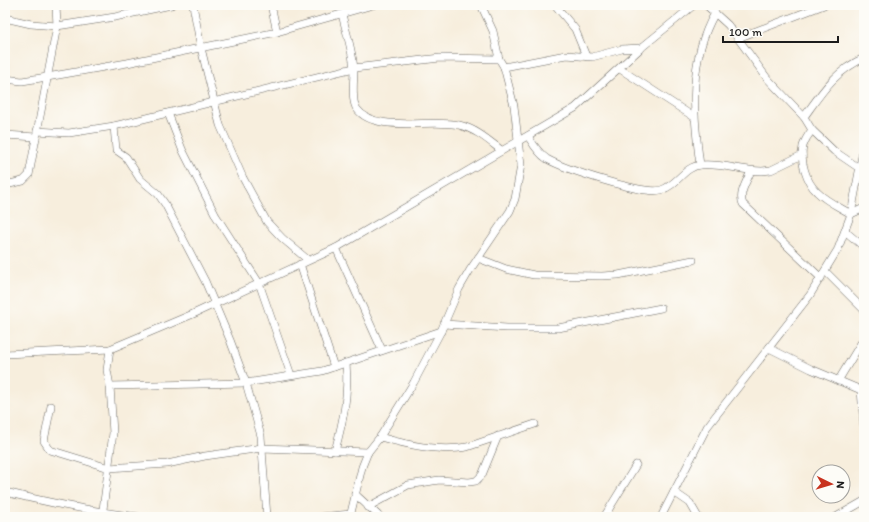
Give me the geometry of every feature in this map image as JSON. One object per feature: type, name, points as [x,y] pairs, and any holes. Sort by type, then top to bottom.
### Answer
[{"type":"street","points":[[5,185],[24,181],[29,175],[57,26],[56,5]]},
{"type":"street","points":[[5,18],[37,25],[57,26],[115,17],[171,5]]},
{"type":"street","points":[[193,5],[201,48],[220,125],[232,153],[263,216],[282,238],[308,260]]},
{"type":"street","points":[[271,5],[277,32]]},
{"type":"street","points":[[5,79],[22,80],[47,77],[201,48],[277,32],[373,5]]},
{"type":"street","points":[[320,517],[351,516],[362,467],[368,452],[380,437],[414,382],[441,332],[459,289],[510,211],[515,199],[521,165],[514,106],[504,67],[499,58],[493,31],[481,5]]},
{"type":"street","points":[[555,5],[575,29],[586,56]]},
{"type":"street","points":[[5,354],[110,349],[193,314],[336,248],[575,108],[620,69],[641,48],[694,5]]},
{"type":"street","points":[[706,5],[728,25],[767,78],[804,117],[812,130],[834,151],[860,168]]},
{"type":"street","points":[[738,38],[824,5]]},
{"type":"street","points":[[700,165],[694,116],[695,75],[704,34],[714,13]]},
{"type":"street","points":[[342,14],[354,68],[354,102],[356,109],[363,115],[384,122],[401,124],[437,122],[459,124],[475,131],[501,150]]},
{"type":"street","points":[[504,67],[566,55],[602,55],[622,50],[641,48]]},
{"type":"street","points":[[5,135],[69,133],[114,126],[354,68],[440,58],[499,58]]},
{"type":"street","points":[[804,117],[832,78],[864,58]]},
{"type":"street","points":[[620,69],[694,116]]},
{"type":"street","points":[[168,113],[182,149],[216,216],[259,283],[291,376]]},
{"type":"street","points":[[114,126],[116,150],[126,157],[140,179],[162,200],[194,258],[215,303],[246,383],[256,417],[262,448],[267,517]]},
{"type":"street","points":[[812,130],[806,140],[802,155],[806,172],[816,192],[850,214]]},
{"type":"street","points":[[528,136],[537,150],[567,169],[587,176],[652,191],[671,186],[689,169],[700,165],[750,171],[770,170],[802,155]]},
{"type":"street","points":[[661,517],[708,427],[810,295],[821,278],[846,232],[864,146]]},
{"type":"street","points":[[750,171],[742,194],[742,204],[821,278]]},
{"type":"street","points":[[850,214],[864,208]]},
{"type":"street","points":[[846,232],[864,247]]},
{"type":"street","points":[[336,248],[382,350]]},
{"type":"street","points":[[478,258],[506,269],[534,275],[602,276],[618,275],[693,260]]},
{"type":"street","points":[[300,264],[334,367]]},
{"type":"street","points":[[825,270],[864,310]]},
{"type":"street","points":[[444,324],[507,328],[558,328],[661,308]]},
{"type":"street","points":[[110,386],[246,383],[322,371],[346,364],[382,350],[441,332]]},
{"type":"street","points":[[838,381],[864,338]]},
{"type":"street","points":[[769,348],[810,369],[862,391],[864,427]]},
{"type":"street","points":[[102,515],[113,428],[108,370],[110,349]]},
{"type":"street","points":[[335,451],[348,394],[346,364]]},
{"type":"street","points":[[51,406],[44,442],[46,446],[50,450],[109,468],[167,464],[205,456],[262,448],[368,452]]},
{"type":"street","points":[[380,437],[411,445],[448,449],[467,447],[535,424]]},
{"type":"street","points":[[368,507],[408,484],[439,480],[476,481],[482,475],[498,436]]},
{"type":"street","points":[[604,517],[636,465]]},
{"type":"street","points":[[5,492],[102,515],[139,517]]},
{"type":"street","points":[[674,492],[690,503],[698,517]]},
{"type":"street","points":[[355,494],[380,517]]},
{"type":"street","points":[[836,517],[864,501]]}]
